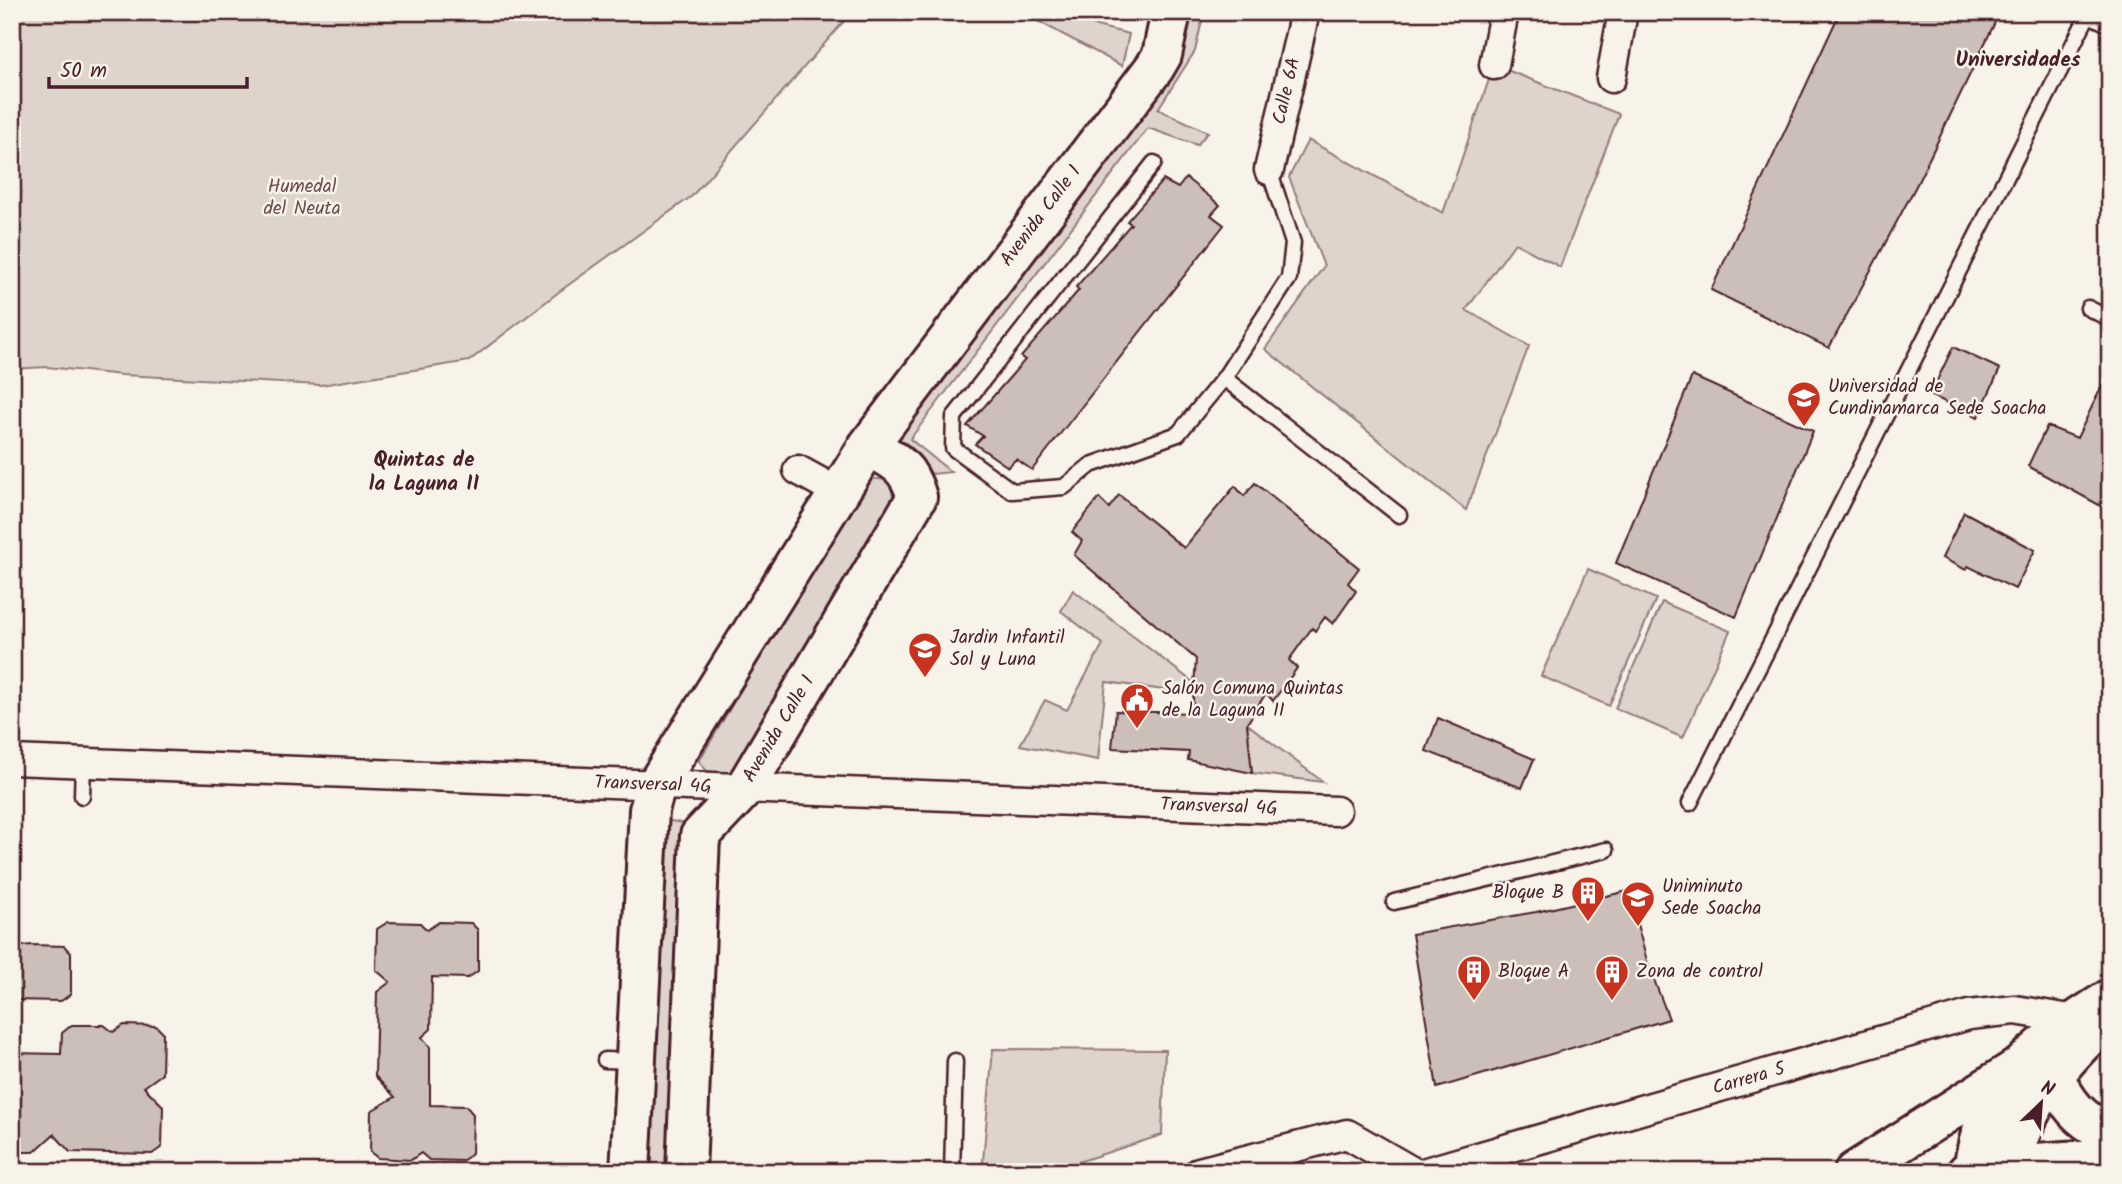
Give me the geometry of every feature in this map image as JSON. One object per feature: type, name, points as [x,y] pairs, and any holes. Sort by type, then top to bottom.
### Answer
[{"type":"main road","name":"Avenida Calle 1","points":[[630,1172],[620,1060],[649,810],[656,786],[868,446],[1163,55],[1171,12]]},
{"type":"main road","name":"Avenida Calle 1","points":[[686,1172],[700,836],[745,788],[917,497],[911,476],[896,461],[868,446]]},
{"type":"main road","points":[[2110,999],[2093,1019],[1991,1106],[1982,1127],[1985,1170],[2110,1158]]},
{"type":"main road","points":[[2034,1071],[2080,1116],[2110,1132]]},
{"type":"main road","points":[[1854,1172],[2034,1071]]},
{"type":"street","name":"Calle 6A","points":[[1269,170],[1305,12]]},
{"type":"street","points":[[1494,65],[1504,12]]},
{"type":"street","points":[[1611,78],[1623,12]]},
{"type":"street","points":[[798,470],[838,492]]},
{"type":"street","name":"Transversal 4G","points":[[12,760],[1335,811]]},
{"type":"street","name":"Carrera 5","points":[[1426,1172],[1969,1015],[2015,1010],[2093,1019]]},
{"type":"street","points":[[1199,1172],[1347,1134],[1413,1172]]},
{"type":"lane","points":[[1690,803],[2085,14],[2110,24]]},
{"type":"lane","points":[[1154,163],[954,417],[953,448],[1012,491],[1064,487],[1091,465],[1178,434],[1224,378],[1289,278],[1293,243],[1269,170]]},
{"type":"lane","points":[[2088,308],[2110,319]]},
{"type":"lane","points":[[1224,378],[1399,515]]},
{"type":"lane","points":[[82,796],[83,762]]},
{"type":"lane","points":[[1394,902],[1606,850]]},
{"type":"lane","points":[[953,1172],[955,1061]]},
{"type":"green space","name":"Humedal del Neuta","points":[[12,12],[852,12],[692,196],[560,291],[469,361],[321,385],[122,375],[47,367],[12,369]]},
{"type":"green space","points":[[1021,12],[1039,12],[1129,34],[1122,66]]},
{"type":"green space","points":[[1184,12],[1204,12],[1195,51],[1158,109],[1208,132],[1197,145],[1148,128],[910,439],[951,472],[932,474],[892,439]]},
{"type":"green space","points":[[1494,65],[1619,114],[1560,267],[1515,243],[1466,310],[1529,346],[1466,510],[1265,349],[1324,266],[1289,177],[1308,140],[1443,213]]},
{"type":"green space","points":[[866,478],[889,480],[895,504],[731,775],[710,775],[699,761]]},
{"type":"green space","points":[[1588,569],[1656,599],[1609,706],[1541,676]]},
{"type":"green space","points":[[1073,590],[1323,782],[1252,773],[1247,724],[1193,694],[1106,682],[1098,760],[1020,745],[1045,700],[1067,710],[1103,644],[1061,611]]},
{"type":"green space","points":[[1662,602],[1730,631],[1683,738],[1615,708]]},
{"type":"green space","points":[[666,820],[686,824],[671,1172],[649,1172]]},
{"type":"green space","points":[[993,1049],[1165,1050],[1162,1135],[1047,1172],[982,1172]]},
{"type":"building","points":[[1840,12],[2000,12],[1917,184],[1829,348],[1711,290]]},
{"type":"building","points":[[1186,178],[1220,205],[1211,215],[1224,225],[1032,470],[1016,459],[1008,467],[975,444],[983,436],[967,426],[1025,360],[1021,357],[1079,290],[1076,287],[1131,224],[1127,221],[1163,180],[1178,188]]},
{"type":"building","points":[[1953,347],[2000,369],[1978,417],[1930,395]]},
{"type":"building","points":[[2110,369],[2110,511],[2028,466],[2047,426],[2077,438]]},
{"type":"building","points":[[1692,376],[1813,431],[1736,617],[1616,563]]},
{"type":"building","points":[[1255,483],[1359,568],[1348,583],[1356,591],[1333,624],[1325,617],[1315,631],[1312,628],[1289,660],[1297,668],[1273,701],[1266,693],[1247,724],[1252,773],[1188,760],[1189,752],[1112,748],[1116,711],[1192,713],[1196,659],[1074,555],[1082,541],[1072,532],[1099,498],[1109,508],[1119,495],[1184,548],[1235,486],[1244,496]]},
{"type":"building","points":[[1964,512],[2035,550],[2015,589],[1968,566],[1966,570],[1942,558]]},
{"type":"building","points":[[1438,718],[1534,759],[1522,788],[1426,751]]},
{"type":"building","points":[[1628,891],[1647,961],[1669,1019],[1437,1088],[1412,934],[1536,912]]},
{"type":"building","points":[[388,922],[420,923],[427,930],[439,922],[471,923],[478,930],[478,971],[468,978],[432,977],[431,1029],[422,1037],[430,1047],[430,1105],[466,1106],[473,1114],[472,1154],[462,1161],[429,1160],[421,1153],[411,1160],[378,1158],[370,1152],[371,1111],[395,1097],[375,1076],[377,992],[390,982],[376,970],[377,929]]},
{"type":"building","points":[[64,946],[71,953],[71,994],[61,1001],[12,1000],[12,947]]},
{"type":"building","points":[[72,1025],[104,1025],[113,1032],[124,1025],[156,1026],[163,1033],[162,1074],[144,1087],[163,1106],[162,1147],[152,1154],[70,1152],[54,1134],[34,1152],[12,1152],[12,1053],[61,1054],[62,1033]]},
{"type":"place","name":"Universidad de Cundinamarca Sede Soacha","points":[[1804,428]]},
{"type":"place","name":"Jardin Infantil Sol y Luna","points":[[925,679]]},
{"type":"place","name":"Salón Comuna Quintas de la Laguna II","points":[[1137,730]]},
{"type":"place","name":"Bloque B","points":[[1588,923]]},
{"type":"place","name":"Uniminuto Sede Soacha","points":[[1638,928]]},
{"type":"place","name":"Bloque A","points":[[1474,1002]]},
{"type":"place","name":"Zona de control","points":[[1612,1002]]},
{"type":"district","name":"Universidades","points":[[2018,60]]},
{"type":"district","name":"Quintas de la Laguna II","points":[[424,472]]}]
